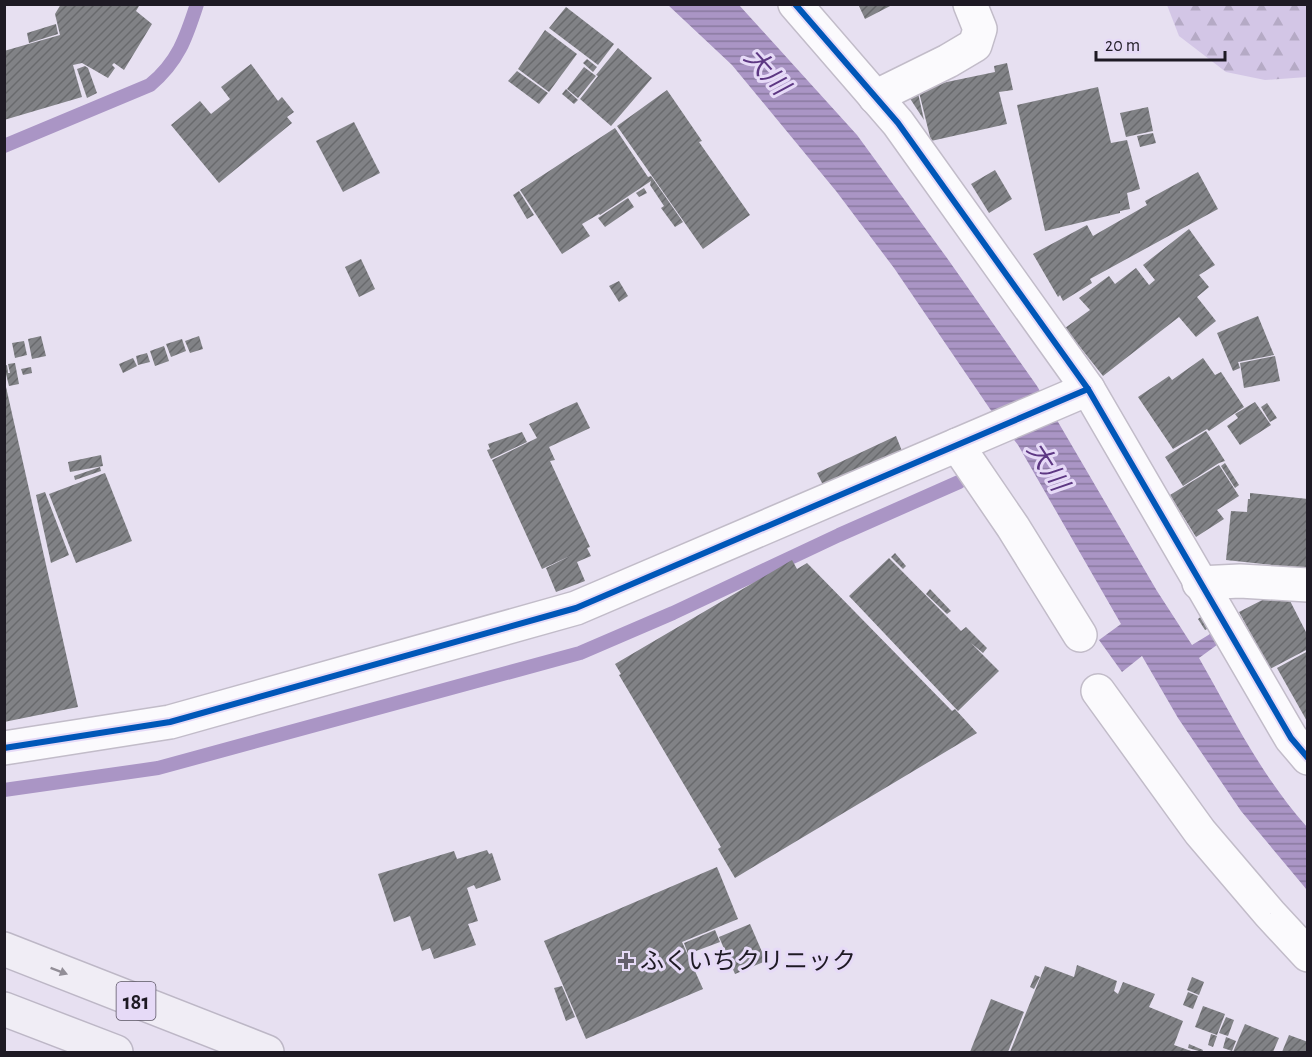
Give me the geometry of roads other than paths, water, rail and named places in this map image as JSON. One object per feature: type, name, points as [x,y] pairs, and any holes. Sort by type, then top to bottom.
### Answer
[{"type":"highway","name":"181","points":[[4,949],[267,1053]]},
{"type":"highway","name":"181","points":[[4,1009],[116,1053]]},
{"type":"street","points":[[795,4],[904,133],[1088,389],[1291,738],[1308,758]]},
{"type":"street","points":[[875,97],[975,45],[980,29],[970,4]]},
{"type":"street","points":[[4,748],[170,722],[576,608],[1088,389]]},
{"type":"street","points":[[957,445],[1013,527],[1080,635]]},
{"type":"street","points":[[1199,583],[1240,581],[1308,585]]},
{"type":"street","points":[[1098,691],[1200,832],[1308,955]]},
{"type":"water","name":"大川","points":[[668,5],[739,5],[857,135],[947,258],[1037,386],[1157,591],[1192,645],[1215,631],[1221,642],[1199,658],[1262,767],[1307,827],[1307,890],[1241,811],[1178,718],[1142,656],[1122,672],[1099,640],[1121,624],[1018,445],[990,409],[894,268],[836,191],[732,65]]},
{"type":"waterway","points":[[4,146],[150,85],[168,67],[180,49],[197,4]]},
{"type":"waterway","points":[[4,790],[158,768],[580,653],[959,482]]},
{"type":"place","name":"ふくいちクリニック","points":[[626,961]]}]
